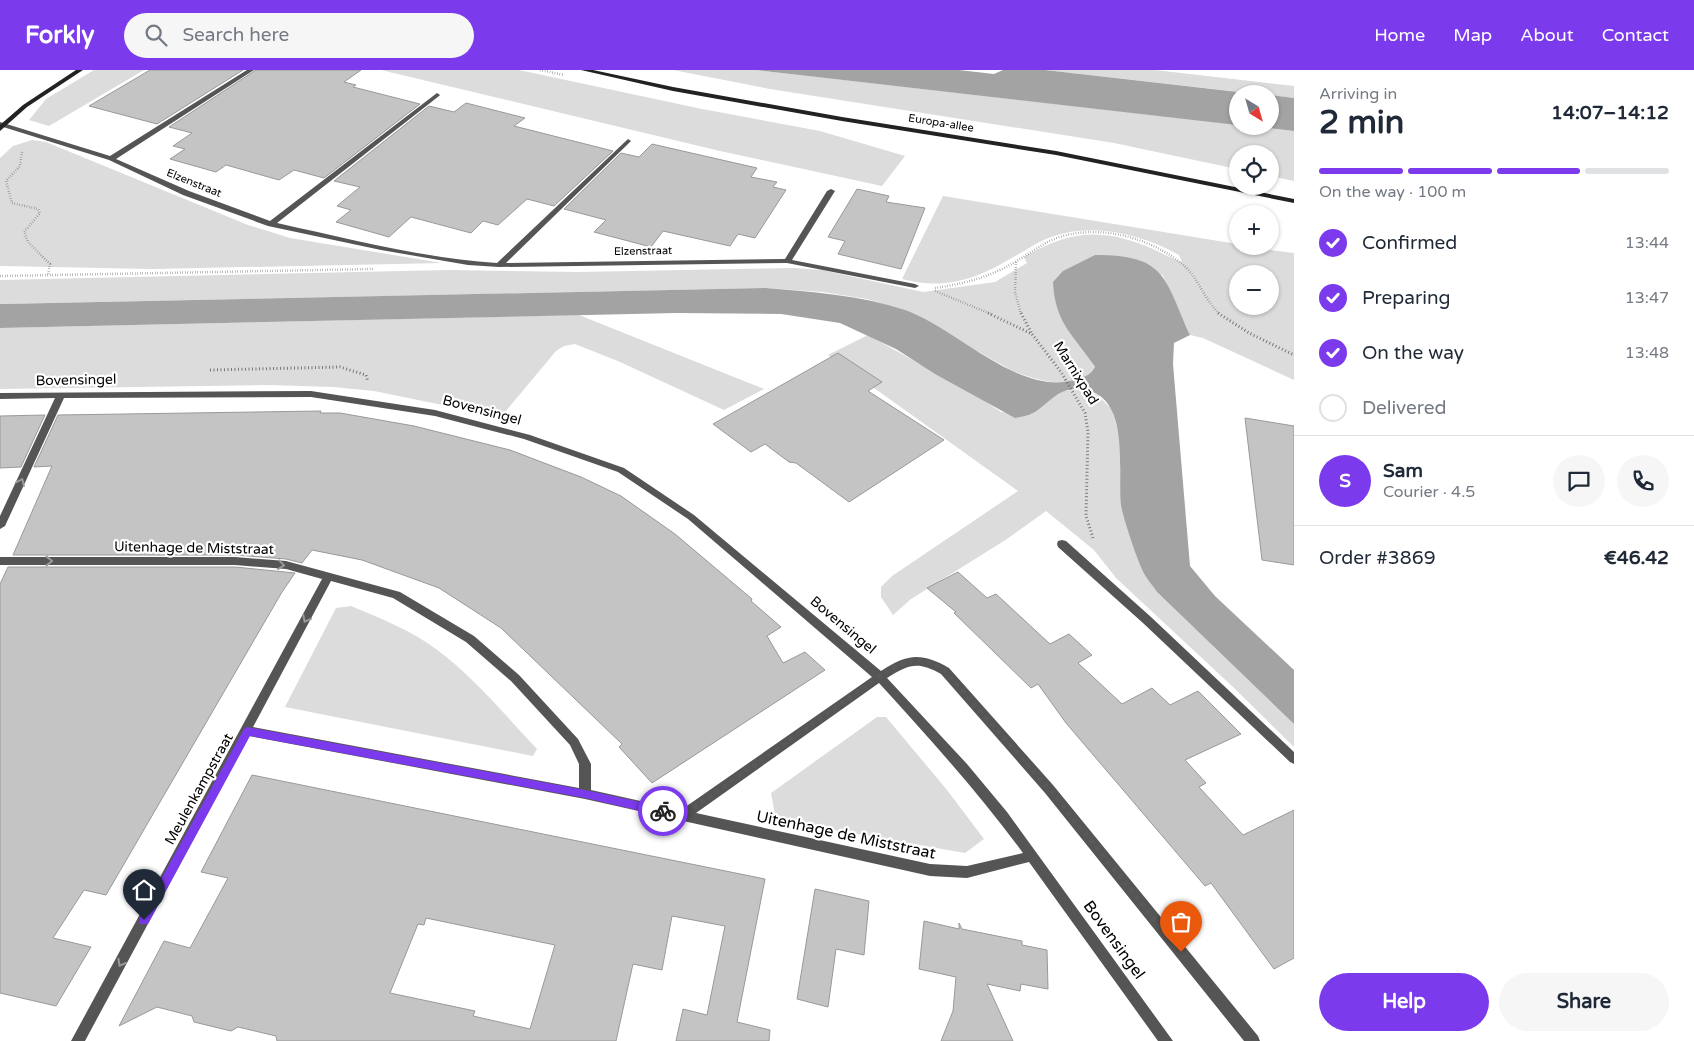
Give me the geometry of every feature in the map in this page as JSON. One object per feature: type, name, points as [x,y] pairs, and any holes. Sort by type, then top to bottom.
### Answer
[{"type":"main road","points":[[1,126],[25,106],[80,70]]},
{"type":"main road","name":"Europa-allee","points":[[584,70],[674,89],[842,119],[1056,153],[1294,200]]},
{"type":"main road","name":"Europa-allee","points":[[610,70],[676,84],[843,114],[1063,148],[1229,180]]},
{"type":"main road","points":[[1279,191],[1294,194]]},
{"type":"street","points":[[111,159],[251,70]]},
{"type":"street","points":[[271,224],[437,95]]},
{"type":"street","name":"Elzenstraat","points":[[1,126],[111,159],[186,192],[271,224],[381,248],[468,263],[499,265],[787,261],[915,286]]},
{"type":"street","points":[[499,265],[628,141]]},
{"type":"street","points":[[787,261],[831,191]]},
{"type":"street","name":"Bovensingel","points":[[0,396],[311,394],[435,413],[536,441],[621,470],[691,517],[880,676],[963,768],[1033,856],[1166,1041]]},
{"type":"street","points":[[0,526],[61,395]]},
{"type":"street","points":[[1062,544],[1147,620],[1294,759]]},
{"type":"street","name":"Uitenhage de Miststraat","points":[[0,561],[235,561],[286,565],[396,595],[470,639],[515,678],[574,742],[585,764],[585,794]]},
{"type":"street","name":"Meulenkampstraat","points":[[78,1041],[329,576]]},
{"type":"street","points":[[682,816],[880,676],[904,662],[919,659],[932,662],[944,670],[1049,789],[1253,1041]]},
{"type":"street","name":"Uitenhage de Miststraat","points":[[247,731],[585,794],[930,870],[967,872],[1033,856]]},
{"type":"path","points":[[20,147],[23,155],[20,166],[6,181],[12,203],[38,209],[40,214],[24,232],[28,242],[50,264],[48,275]]},
{"type":"path","points":[[1032,334],[1017,308],[1014,282],[1016,261],[1043,244],[1059,237],[1084,232],[1117,235],[1150,244],[1177,258],[1198,281],[1209,303],[1226,317],[1262,340],[1294,355]]},
{"type":"path","name":"Marnixpad","points":[[1016,261],[983,278],[958,286],[930,288],[975,306],[1032,334],[1061,374],[1085,413],[1088,432],[1086,516],[1094,542]]},
{"type":"path","points":[[0,276],[374,269]]},
{"type":"shaded area","points":[[94,70],[144,70],[49,126],[29,120],[46,99]]},
{"type":"shaded area","points":[[381,70],[519,70],[702,109],[820,131],[905,156],[882,186],[720,151]]},
{"type":"shaded area","points":[[673,70],[756,70],[1229,124],[1229,135],[1279,135],[1279,129],[1294,131],[1294,181],[1279,178],[1279,145],[1229,145],[1229,167],[1114,143],[770,89]]},
{"type":"shaded area","points":[[756,70],[959,70],[994,74],[1003,70],[1045,70],[1229,91],[1229,124]]},
{"type":"shaded area","points":[[1045,70],[1155,70],[1294,86],[1294,98],[1279,96],[1279,85],[1229,85],[1229,91]]},
{"type":"shaded area","points":[[1279,96],[1294,98],[1294,131],[1279,129]]},
{"type":"shaded area","points":[[32,140],[46,142],[248,225],[290,238],[442,263],[152,269],[0,266],[0,158],[13,146]]},
{"type":"shaded area","points":[[943,196],[1229,243],[1229,255],[1279,255],[1279,251],[1294,253],[1294,380],[1203,338],[1190,335],[1162,274],[1089,358],[1095,368],[1088,376],[1078,381],[1067,383],[1043,380],[1011,370],[906,311],[867,299],[823,292],[766,288],[0,304],[0,280],[448,270],[579,272],[795,268],[822,270],[923,292],[995,282],[1027,263],[1024,257],[1054,242],[1083,235],[1113,236],[1129,240],[1182,262],[1179,255],[1149,241],[1116,232],[1083,231],[1067,233],[1047,239],[976,276],[948,283],[919,282],[902,279]]},
{"type":"shaded area","points":[[1095,255],[1137,259],[1150,265],[1168,285],[1190,335],[1174,343],[1173,364],[1190,566],[1215,596],[1294,670],[1294,724],[1157,592],[1146,577],[1139,563],[1121,505],[1119,435],[1115,418],[1107,403],[1095,393],[1078,389],[1064,391],[1033,413],[1015,418],[935,374],[896,349],[840,323],[781,314],[676,313],[0,328],[0,304],[766,288],[854,298],[905,310],[925,319],[1013,371],[1036,380],[1058,382],[1085,376],[1095,367],[1062,319],[1057,308],[1053,282],[1063,271]]},
{"type":"shaded area","points":[[579,315],[764,389],[724,410],[620,362],[575,344],[564,346],[556,351],[501,417],[374,391],[333,387],[269,385],[0,389],[0,328]]},
{"type":"shaded area","points":[[868,335],[982,399],[1001,412],[1031,414],[1058,392],[1079,389],[1098,395],[1112,410],[1121,441],[1121,505],[1145,576],[1159,594],[1294,724],[1294,747],[1233,687],[1116,578],[1094,550],[1046,511],[1007,539],[911,599],[893,615],[881,597],[881,587],[892,576],[1018,491],[828,355]]},
{"type":"shaded area","points":[[351,606],[416,636],[450,660],[489,697],[537,749],[533,756],[285,707],[336,608]]},
{"type":"shaded area","points":[[877,717],[886,717],[947,790],[984,839],[965,853],[776,820],[771,793]]},
{"type":"building","points":[[150,70],[243,70],[157,124],[89,106]]},
{"type":"building","points":[[256,70],[361,70],[344,82],[356,85],[353,87],[420,104],[324,178],[294,170],[279,180],[226,165],[216,172],[170,159],[185,149],[173,146],[192,133],[169,127]]},
{"type":"building","points":[[466,103],[525,118],[514,126],[613,151],[554,206],[527,199],[498,225],[483,221],[471,233],[411,217],[389,237],[336,222],[351,210],[337,206],[360,187],[334,181],[429,106],[454,112]]},
{"type":"building","points":[[652,144],[757,168],[751,177],[777,182],[773,187],[786,190],[755,238],[738,234],[730,246],[663,231],[651,247],[594,232],[606,220],[564,209],[621,153],[639,157]]},
{"type":"building","points":[[857,189],[889,196],[886,202],[925,208],[901,269],[838,254],[845,241],[828,237]]},
{"type":"building","points":[[838,353],[882,382],[868,391],[944,440],[849,502],[796,463],[789,462],[765,444],[751,452],[713,424]]},
{"type":"building","points":[[321,411],[320,413],[340,413],[414,426],[510,450],[581,477],[621,496],[675,534],[752,599],[751,601],[781,627],[767,636],[783,663],[805,652],[825,670],[652,783],[619,747],[622,744],[501,628],[439,588],[362,560],[312,550],[302,563],[286,559],[235,555],[13,555],[52,466],[34,467],[58,415]]},
{"type":"building","points":[[45,415],[21,467],[0,468],[0,416]]},
{"type":"building","points":[[1245,418],[1294,426],[1294,565],[1262,560]]},
{"type":"building","points":[[8,567],[235,567],[295,573],[282,592],[106,895],[84,890],[53,938],[91,947],[56,1006],[0,993],[0,584]]},
{"type":"building","points":[[958,572],[987,598],[996,594],[1050,644],[1069,634],[1092,655],[1078,663],[1122,704],[1152,688],[1170,705],[1198,691],[1241,734],[1185,760],[1206,783],[1199,787],[1243,835],[1294,810],[1294,958],[1274,969],[1211,883],[1205,886],[1066,723],[1038,684],[1031,688],[954,613],[956,612],[927,588]]},
{"type":"building","points":[[252,775],[765,879],[737,1022],[770,1030],[769,1041],[676,1041],[683,1009],[707,1015],[725,926],[672,916],[662,970],[633,964],[616,1041],[277,1041],[276,1036],[238,1027],[231,1031],[194,1022],[192,1016],[157,1007],[119,1026],[164,941],[190,948],[228,878],[201,872]],"holes":[[[426,918],[555,945],[530,1029],[473,1016],[475,1011],[390,993],[418,924],[424,925]]]},
{"type":"building","points":[[815,889],[869,901],[864,955],[836,949],[828,1007],[797,999]]},
{"type":"building","points":[[924,921],[959,929],[959,923],[962,929],[1022,941],[1022,945],[1047,950],[1048,989],[1021,984],[1020,991],[987,984],[1013,1041],[941,1041],[953,1011],[956,977],[919,969]]},
{"type":"way so far","points":[[663,811],[682,816],[880,676],[904,662],[919,659],[932,662],[944,670],[1049,789],[1181,952]]},
{"type":"route","points":[[144,920],[247,731],[585,794],[663,811]]}]
